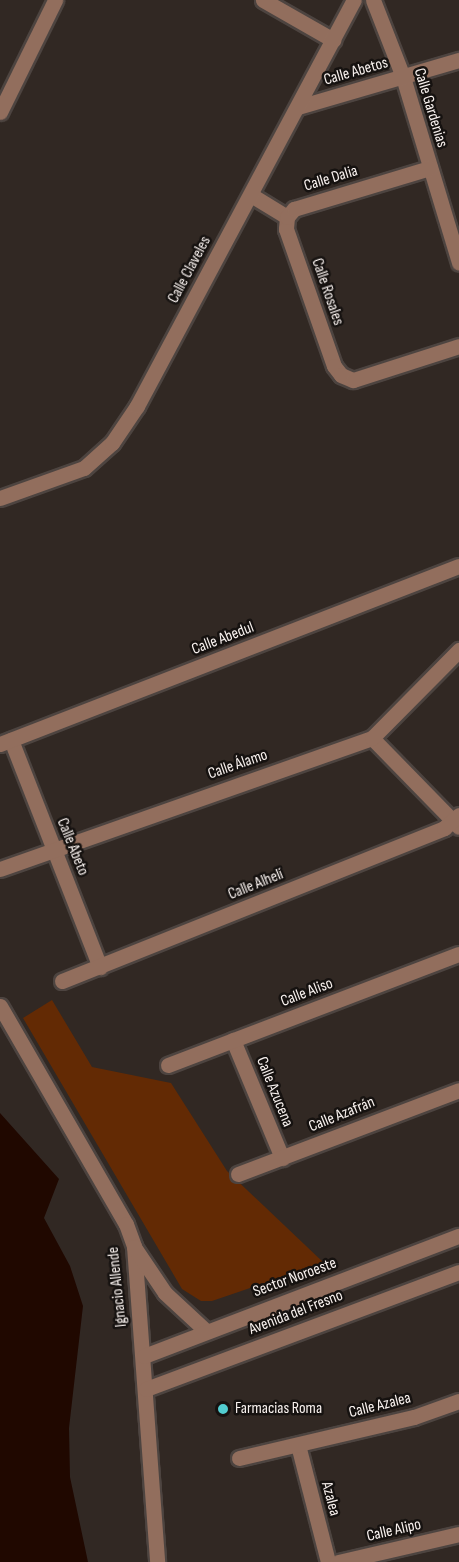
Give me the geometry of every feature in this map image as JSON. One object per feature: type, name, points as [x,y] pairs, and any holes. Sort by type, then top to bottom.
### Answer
[{"type":"street","points":[[0,112],[55,0]]},
{"type":"street","points":[[263,0],[333,40]]},
{"type":"street","name":"Calle Claveles","points":[[0,498],[84,468],[112,443],[137,406],[354,0]]},
{"type":"street","name":"Calle Gardenias","points":[[373,0],[402,77],[459,263]]},
{"type":"street","name":"Calle Abetos","points":[[298,107],[459,60]]},
{"type":"street","name":"Calle Dalia","points":[[287,217],[294,209],[430,168]]},
{"type":"street","points":[[250,195],[287,217]]},
{"type":"street","name":"Calle Rosales","points":[[287,217],[286,229],[334,366],[342,375],[353,380],[459,346]]},
{"type":"street","name":"Calle Abedul","points":[[6,742],[459,566]]},
{"type":"street","name":"Calle Álamo","points":[[0,868],[372,738],[459,650]]},
{"type":"street","points":[[372,738],[457,821]]},
{"type":"street","name":"Calle Abeto","points":[[6,742],[53,848],[100,967]]},
{"type":"street","name":"Calle Alhelí","points":[[62,981],[457,821]]},
{"type":"street","name":"Calle Aliso","points":[[168,1065],[459,954]]},
{"type":"street","name":"Ignacio Allende","points":[[0,1006],[126,1224],[134,1246],[144,1356],[157,1562]]},
{"type":"street","name":"Calle Azucena","points":[[233,1040],[282,1158]]},
{"type":"street","name":"Calle Azafrán","points":[[238,1174],[459,1090]]},
{"type":"street","name":"Sector Noroeste","points":[[144,1356],[459,1236]]},
{"type":"street","points":[[134,1246],[165,1293],[206,1331]]},
{"type":"street","name":"Avenida del Fresno","points":[[146,1389],[459,1272]]},
{"type":"street","name":"Calle Azalea","points":[[238,1458],[414,1417],[459,1401]]},
{"type":"street","name":"Azalea","points":[[298,1445],[328,1562]]},
{"type":"street","name":"Calle Alipo","points":[[338,1562],[459,1534]]},
{"type":"shaded area","points":[[52,1000],[92,1067],[171,1083],[227,1171],[324,1263],[212,1301],[201,1301],[182,1289],[23,1018]]},
{"type":"shaded area","points":[[0,1113],[59,1179],[44,1218],[70,1266],[83,1306],[69,1428],[70,1477],[88,1562],[0,1562]]},
{"type":"place","name":"Farmacias Roma","points":[[223,1409]]}]
